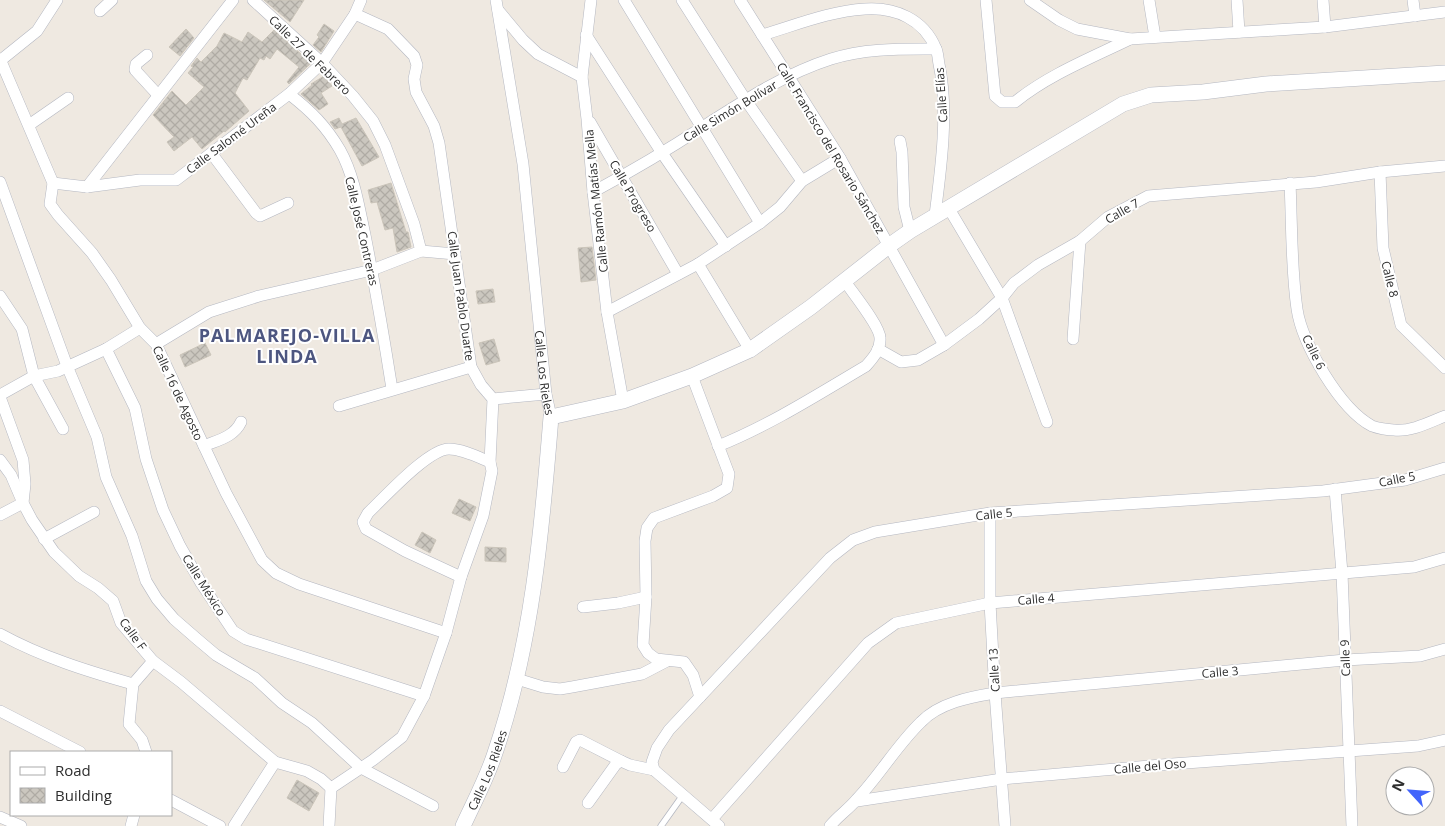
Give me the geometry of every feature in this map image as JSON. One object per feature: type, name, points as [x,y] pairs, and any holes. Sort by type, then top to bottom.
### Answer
[{"type":"street","points":[[0,59],[37,31],[56,0]]},
{"type":"street","points":[[100,11],[112,0]]},
{"type":"street","points":[[87,187],[233,0]]},
{"type":"street","name":"Calle 27 de Febrero","points":[[253,0],[322,63],[353,96],[373,122],[386,145],[414,224],[421,251]]},
{"type":"street","name":"Calle Salomé Ureña","points":[[53,183],[87,187],[140,180],[176,180],[289,94],[322,63],[355,14],[361,0]]},
{"type":"street","name":"Calle Ramón Matías Mella","points":[[591,0],[582,77],[588,119],[593,192],[607,312],[623,401]]},
{"type":"street","points":[[624,0],[760,224]]},
{"type":"street","points":[[682,0],[745,99],[802,181]]},
{"type":"street","name":"Calle Francisco del Rosario Sánchez","points":[[741,0],[840,158],[944,345]]},
{"type":"street","points":[[986,0],[994,96],[1002,102],[1015,102],[1051,78],[1130,39]]},
{"type":"street","points":[[1030,0],[1058,20],[1077,29],[1130,39],[1325,26],[1445,12]]},
{"type":"street","points":[[1148,0],[1155,37]]},
{"type":"street","points":[[1237,0],[1239,32]]},
{"type":"street","points":[[1323,0],[1325,26]]},
{"type":"street","points":[[1413,0],[1415,16]]},
{"type":"street","points":[[495,3],[523,40],[538,54],[582,77]]},
{"type":"street","name":"Calle Los Rieles","points":[[463,826],[495,754],[517,678],[543,518],[551,417],[546,394],[523,164],[495,3]]},
{"type":"street","name":"Calle Elías","points":[[762,35],[842,6],[881,9],[914,19],[926,31],[936,49],[942,78],[943,130],[935,215]]},
{"type":"street","name":"Calle Juan Pablo Duarte","points":[[355,14],[388,29],[414,56],[417,65],[414,79],[416,92],[434,126],[439,143],[471,367],[481,385],[493,399]]},
{"type":"street","points":[[586,35],[662,153],[726,246]]},
{"type":"street","name":"Calle Simón Bolívar","points":[[593,192],[662,153],[745,99],[788,76],[831,59],[859,53],[892,49],[936,49]]},
{"type":"street","points":[[147,55],[136,64],[136,70],[158,95]]},
{"type":"street","name":"Calle 16 de Agosto","points":[[0,59],[53,183],[50,204],[92,253],[140,328],[156,344],[226,493],[262,560],[276,573],[299,584],[446,633]]},
{"type":"street","points":[[551,417],[623,401],[692,376],[750,350],[811,307],[910,231],[1123,104],[1151,95],[1203,92],[1266,84],[1445,74]]},
{"type":"street","name":"Calle José Contreras","points":[[289,94],[320,120],[341,152],[348,167],[372,270],[392,390]]},
{"type":"street","points":[[29,125],[68,98]]},
{"type":"street","name":"Calle Progreso","points":[[588,119],[678,274]]},
{"type":"street","points":[[900,141],[904,207],[910,231]]},
{"type":"street","points":[[212,154],[260,216],[288,203]]},
{"type":"street","points":[[607,312],[698,264],[760,224],[780,207],[802,181],[840,158]]},
{"type":"street","name":"Calle 7","points":[[878,349],[901,362],[918,360],[944,345],[979,319],[1002,298],[1014,283],[1032,270],[1080,241],[1108,216],[1148,196],[1316,182],[1380,172],[1445,166]]},
{"type":"street","name":"Calle 8","points":[[1380,172],[1383,248],[1401,325],[1445,368]]},
{"type":"street","points":[[0,182],[67,366],[97,437],[106,478],[132,536],[146,581],[157,599],[174,619],[216,655],[255,678],[282,703],[312,723],[361,768],[433,806]]},
{"type":"street","name":"Calle 6","points":[[1290,184],[1297,311],[1315,358],[1332,385],[1352,409],[1372,426],[1395,431],[1421,426],[1445,416]]},
{"type":"street","points":[[948,207],[1002,298],[1047,422]]},
{"type":"street","points":[[1073,339],[1080,241]]},
{"type":"street","points":[[156,344],[209,312],[259,296],[372,270],[421,251],[455,254]]},
{"type":"street","points":[[698,264],[750,350]]},
{"type":"street","points":[[718,446],[778,417],[866,366],[873,358],[878,349],[880,337],[876,326],[844,280]]},
{"type":"street","points":[[0,296],[22,329],[34,376],[62,429]]},
{"type":"street","points":[[0,515],[23,503],[25,484],[23,460],[0,396],[34,376],[58,370],[106,349],[140,328]]},
{"type":"street","name":"Calle México","points":[[106,349],[135,408],[146,460],[163,510],[180,546],[201,583],[233,631],[246,638],[424,696]]},
{"type":"street","points":[[339,406],[471,367]]},
{"type":"street","points":[[692,376],[729,474],[728,488],[713,496],[654,518],[648,528],[645,541],[646,598],[643,645],[648,653],[656,659],[684,662],[692,675],[700,698]]},
{"type":"street","points":[[329,826],[331,788],[402,737],[424,696],[446,633],[461,577],[484,516],[492,471],[490,462],[493,399],[546,394]]},
{"type":"street","points":[[204,446],[230,435],[237,430],[241,422]]},
{"type":"street","points":[[461,577],[406,551],[366,529],[363,522],[368,513],[422,462],[444,449],[452,449],[490,462]]},
{"type":"street","name":"Calle F","points":[[0,460],[44,539],[54,552],[79,576],[98,588],[113,601],[121,622],[152,661],[181,682],[275,762],[307,771],[321,779],[331,788]]},
{"type":"street","name":"Calle 5","points":[[654,770],[652,762],[657,748],[669,730],[830,558],[853,540],[875,532],[990,513],[1335,489],[1404,480],[1445,468]]},
{"type":"street","name":"Calle 9","points":[[1335,489],[1342,573],[1352,826]]},
{"type":"street","points":[[44,539],[94,512]]},
{"type":"street","name":"Calle 13","points":[[990,513],[990,603],[1005,826]]},
{"type":"street","name":"Calle 4","points":[[715,823],[868,643],[896,623],[990,603],[1414,567],[1445,558]]},
{"type":"street","points":[[584,607],[646,598]]},
{"type":"street","points":[[0,634],[23,647],[82,670],[133,684]]},
{"type":"street","name":"Calle 3","points":[[830,826],[856,800],[921,721],[952,703],[995,693],[1345,660],[1420,656],[1445,649]]},
{"type":"street","points":[[146,751],[142,740],[129,724],[133,684],[152,661]]},
{"type":"street","points":[[517,678],[543,687],[566,688],[642,674],[667,661]]},
{"type":"street","points":[[0,711],[78,751]]},
{"type":"street","points":[[563,767],[576,742],[580,740],[630,765],[654,770],[715,823]]},
{"type":"street","name":"Calle del Oso","points":[[856,800],[1002,779],[1172,764],[1418,746],[1445,740]]},
{"type":"street","points":[[588,803],[616,764],[621,761]]},
{"type":"street","points":[[234,826],[275,762]]},
{"type":"street","points":[[172,801],[220,826]]},
{"type":"street","points":[[0,817],[21,826]]},
{"type":"lane","points":[[662,826],[683,794]]},
{"type":"building","points":[[264,0],[304,0],[290,22]]},
{"type":"building","points":[[324,24],[334,31],[321,52],[313,45],[319,37],[317,35]]},
{"type":"building","points":[[186,29],[194,38],[180,56],[169,47]]},
{"type":"building","points":[[274,30],[311,63],[289,84],[287,82],[299,67],[277,49],[270,59],[266,56],[264,60],[260,58],[247,80],[243,78],[235,93],[249,111],[202,149],[192,137],[174,151],[167,142],[174,137],[153,115],[172,91],[186,105],[204,87],[188,73],[197,58],[201,62],[217,46],[224,33],[242,42],[248,32],[262,42]]},
{"type":"building","points":[[324,76],[332,86],[321,93],[328,104],[319,110],[301,94],[311,84]]},
{"type":"building","points":[[339,118],[342,124],[356,118],[379,157],[362,166],[341,127],[335,129],[330,122]]},
{"type":"building","points":[[391,183],[406,232],[408,232],[411,247],[397,252],[393,228],[385,230],[377,202],[371,203],[368,190]]},
{"type":"building","points":[[592,247],[596,280],[581,282],[578,248]]},
{"type":"building","points":[[493,289],[495,302],[478,304],[476,291]]},
{"type":"building","points":[[494,339],[500,361],[486,365],[479,343]]},
{"type":"building","points":[[205,343],[211,355],[185,367],[180,355]]},
{"type":"building","points":[[459,499],[476,507],[470,521],[452,513]]},
{"type":"building","points":[[422,532],[436,540],[430,553],[415,545]]},
{"type":"building","points":[[485,547],[506,548],[506,562],[485,561]]},
{"type":"building","points":[[297,780],[319,793],[309,811],[287,798]]},
{"type":"district","name":"PALMAREJO-VILLA LINDA","points":[[287,345]]}]
